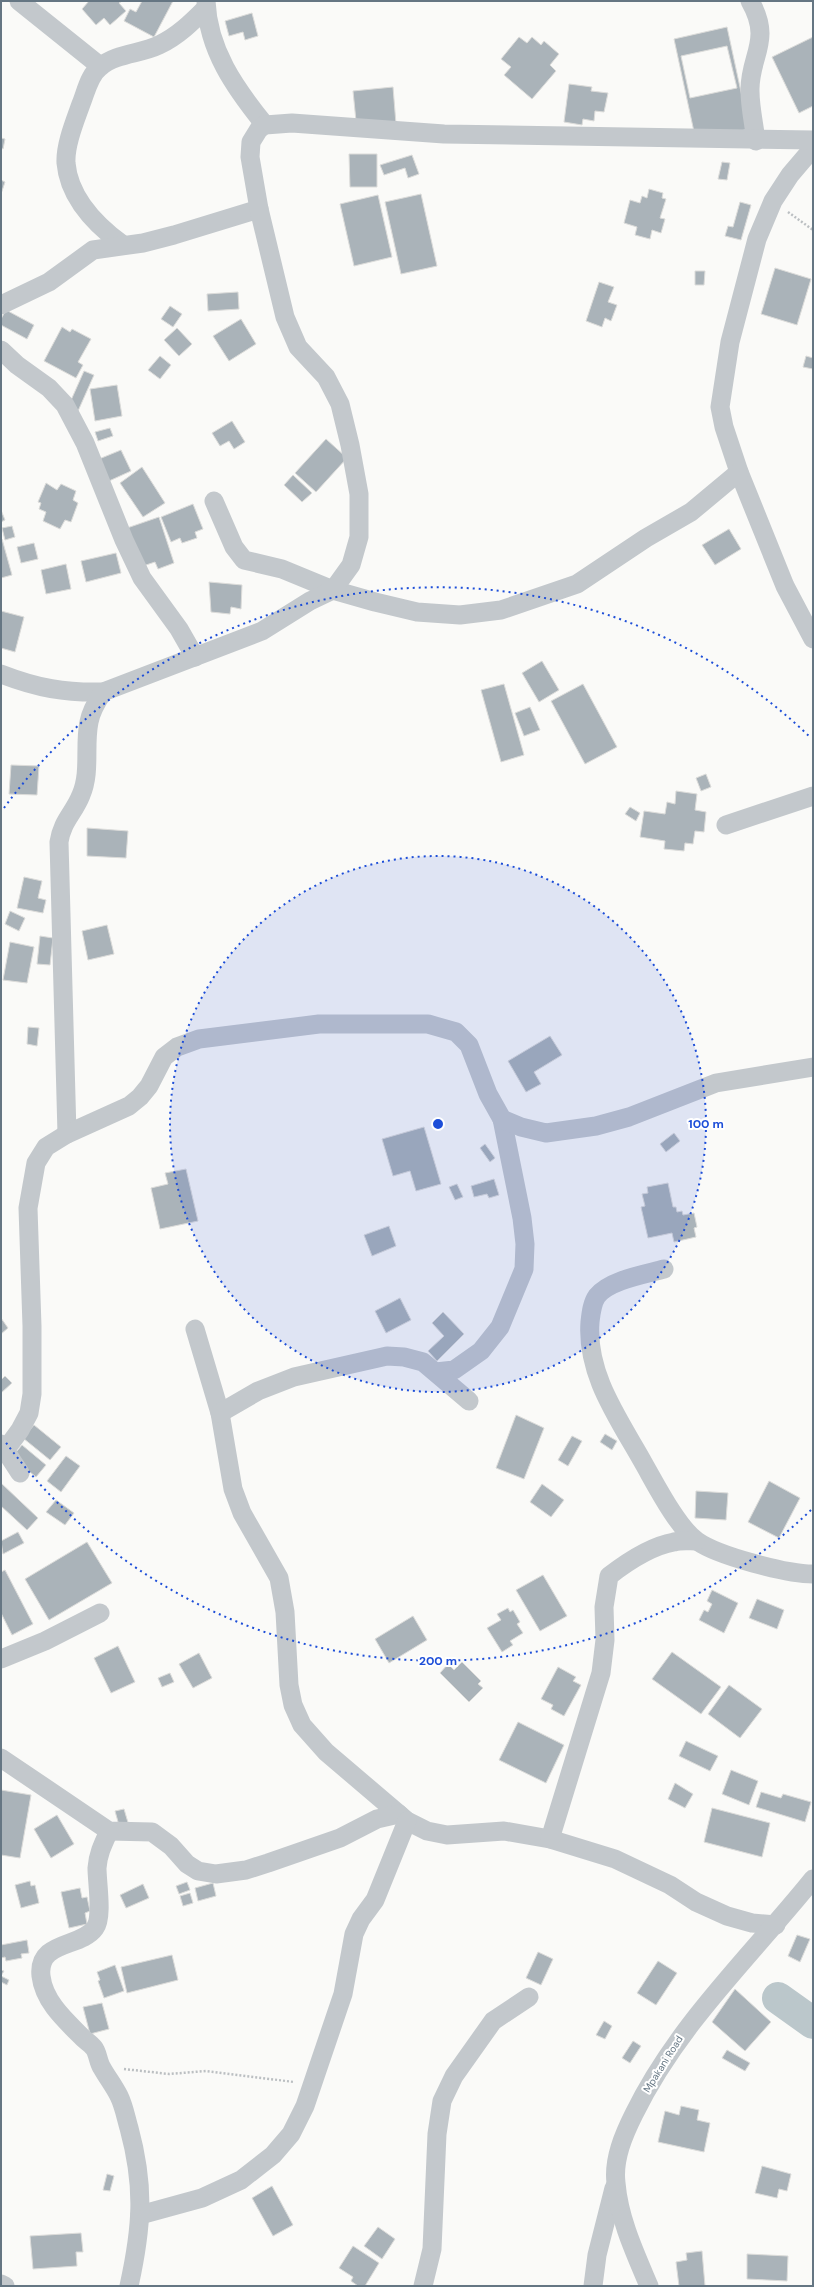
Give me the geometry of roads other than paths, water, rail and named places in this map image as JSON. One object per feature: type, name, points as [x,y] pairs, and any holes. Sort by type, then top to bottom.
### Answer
[{"type":"street","points":[[19,1],[100,66]]},
{"type":"street","points":[[750,1],[760,30],[760,41],[750,90],[756,140]]},
{"type":"street","points":[[123,245],[104,231],[88,213],[71,181],[66,163],[67,150],[79,110],[93,75],[100,66],[123,56],[159,46],[184,30],[206,4]]},
{"type":"street","points":[[206,4],[212,35],[226,72],[265,125]]},
{"type":"street","points":[[1,674],[44,689],[76,693],[103,692],[262,631],[310,601],[333,590],[351,565],[359,537],[359,494],[350,445],[340,404],[326,377],[298,347],[285,317],[259,209],[250,157],[251,142],[259,129],[265,125],[292,123],[444,134],[813,140]]},
{"type":"street","points":[[813,148],[790,175],[773,201],[757,239],[730,342],[720,406],[724,427],[739,472],[785,586],[813,639]]},
{"type":"street","points":[[1,306],[49,282],[93,250],[174,235],[259,209]]},
{"type":"street","points":[[1,350],[17,365],[49,388],[66,405],[85,443],[124,540],[142,578],[179,629],[195,656]]},
{"type":"street","points":[[214,501],[234,547],[244,560],[282,569],[333,590],[417,612],[460,615],[501,610],[577,584],[646,538],[691,512],[739,472]]},
{"type":"street","points":[[67,1134],[60,842],[64,822],[73,811],[82,794],[86,772],[89,722],[94,706],[103,692]]},
{"type":"street","points":[[726,825],[813,796]]},
{"type":"street","points":[[20,1473],[3,1446],[29,1413],[32,1394],[32,1326],[28,1208],[30,1186],[36,1163],[46,1147],[67,1134],[129,1106],[150,1086],[164,1057],[177,1047],[199,1039],[319,1024],[428,1024],[456,1032],[469,1045],[488,1094],[502,1118],[522,1218],[525,1244],[524,1269],[500,1327],[481,1351],[454,1370],[436,1372]]},
{"type":"street","points":[[502,1118],[521,1127],[546,1133],[596,1126],[658,1107],[716,1083],[813,1067]]},
{"type":"street","points":[[664,1269],[610,1285],[597,1296],[591,1310],[589,1338],[594,1365],[615,1414],[672,1510],[696,1541]]},
{"type":"street","points":[[195,1329],[220,1413],[233,1489],[242,1513],[279,1578],[286,1612],[289,1685],[293,1705],[302,1725],[326,1752],[403,1818],[427,1831],[447,1835],[504,1831],[550,1839],[615,1859],[670,1885],[696,1902],[727,1916],[752,1923],[776,1925]]},
{"type":"street","points":[[220,1413],[258,1391],[294,1377],[381,1357],[404,1357],[423,1362],[469,1401]]},
{"type":"street","points":[[550,1839],[601,1673],[605,1640],[604,1606],[609,1576],[624,1565],[650,1551],[674,1542],[696,1541],[721,1552],[789,1573],[813,1574]]},
{"type":"street","points":[[1,1659],[45,1641],[100,1612]]},
{"type":"street","points":[[1,1758],[109,1831],[152,1832],[171,1846],[187,1864],[198,1870],[216,1874],[246,1870],[268,1863],[340,1838],[377,1819],[403,1818]]},
{"type":"street","points":[[140,2215],[202,2198],[241,2180],[273,2155],[291,2134],[305,2106],[343,1994],[354,1934],[361,1919],[375,1900],[403,1818]]},
{"type":"street","points":[[109,1831],[99,1856],[97,1890],[99,1914],[96,1928],[86,1936],[54,1948],[44,1958],[41,1975],[45,1992],[56,2009],[94,2048],[100,2066],[119,2098],[136,2155],[141,2193],[140,2215],[135,2257],[129,2286]]},
{"type":"street","name":"Mpakani Road","points":[[649,2286],[623,2223],[615,2182],[619,2151],[626,2130],[651,2081],[671,2051],[710,1999],[776,1925],[813,1879]]},
{"type":"street","points":[[423,2286],[432,2249],[432,2211],[437,2178],[437,2134],[442,2101],[454,2076],[493,2021],[529,1997]]},
{"type":"street","points":[[593,2286],[597,2255],[615,2182]]},
{"type":"street","points":[[1,2284],[5,2286]]},
{"type":"waterway","points":[[778,1998],[813,2023]]}]
